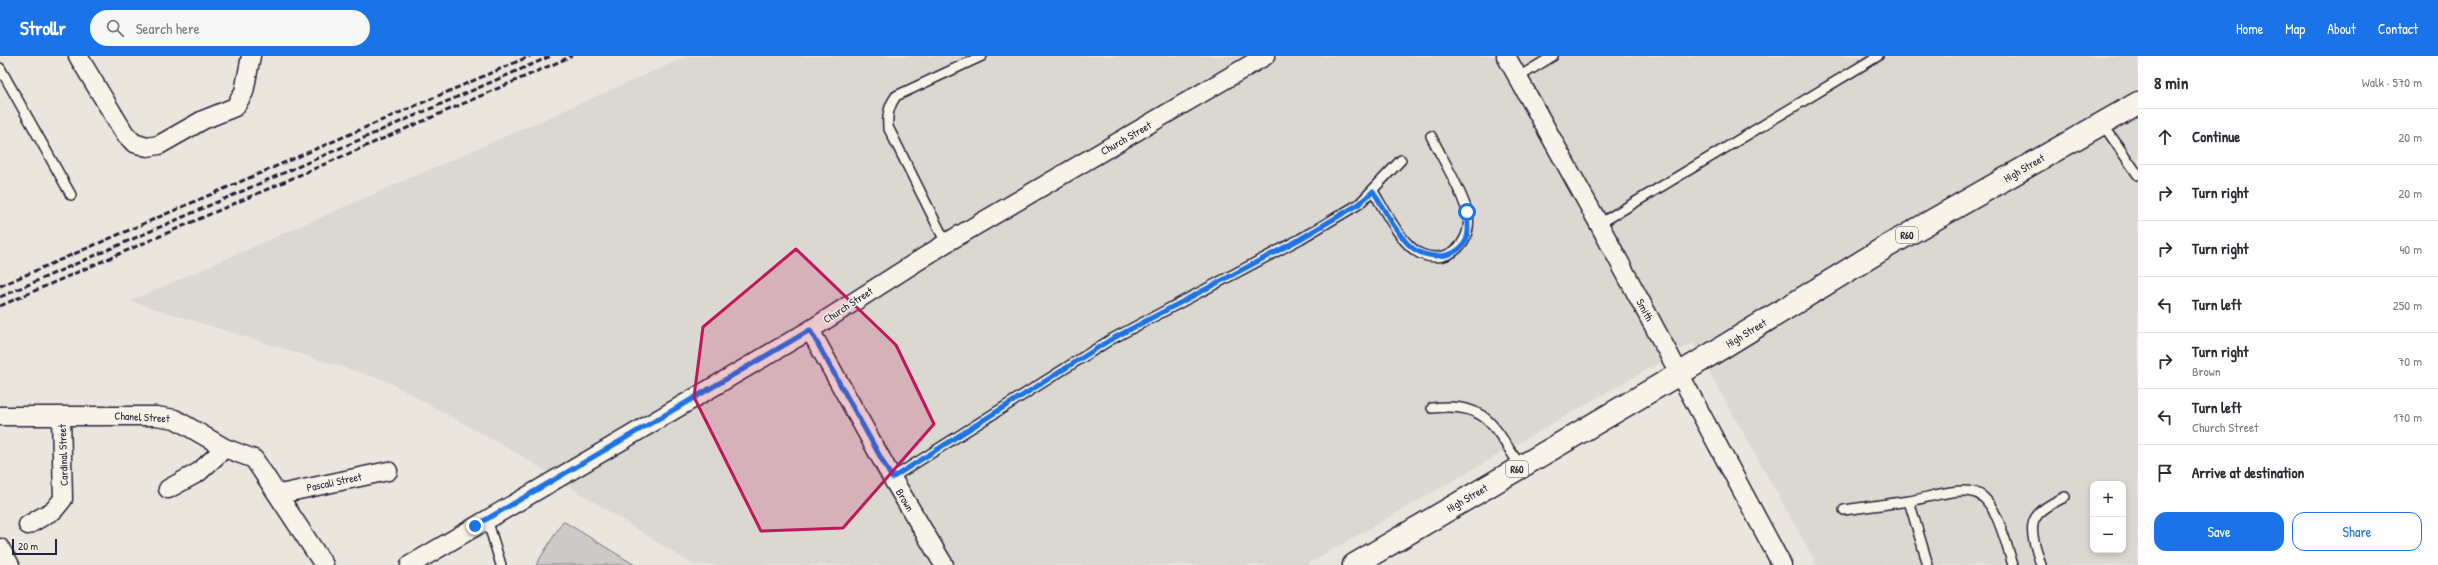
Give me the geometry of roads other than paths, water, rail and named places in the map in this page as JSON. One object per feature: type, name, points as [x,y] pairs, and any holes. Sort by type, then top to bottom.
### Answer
[{"type":"main road","name":"High Street","points":[[1354,565],[1679,374],[1886,247],[2138,102]]},
{"type":"street","points":[[78,56],[125,134],[134,143],[147,147],[159,145],[203,120],[235,107],[244,92],[251,56]]},
{"type":"street","name":"Church Street","points":[[410,565],[810,330],[946,243],[1265,56]]},
{"type":"street","name":"Smith","points":[[1506,56],[1599,224],[1782,565]]},
{"type":"street","name":"Brown","points":[[810,330],[892,478],[944,565]]},
{"type":"street","name":"Chanel Street","points":[[0,416],[166,416],[175,419],[225,448],[254,459],[280,494],[324,565]]},
{"type":"street","name":"Cardinal Street","points":[[28,525],[54,510],[63,499],[62,416]]},
{"type":"street","points":[[168,489],[199,472],[225,448]]},
{"type":"street","name":"Pascali Street","points":[[280,494],[388,471]]},
{"type":"street","points":[[0,548],[10,565]]},
{"type":"lane","points":[[946,243],[888,127],[887,116],[890,104],[896,96],[982,56]]},
{"type":"lane","points":[[1517,78],[1553,56]]},
{"type":"lane","points":[[1599,224],[1878,56]]},
{"type":"lane","points":[[0,68],[71,195]]},
{"type":"lane","points":[[2102,123],[2138,175]]},
{"type":"lane","points":[[1373,191],[1397,230],[1408,244],[1421,254],[1441,256],[1455,251],[1465,241],[1468,226],[1467,212],[1431,136]]},
{"type":"lane","points":[[892,478],[1110,340],[1300,239],[1359,204],[1401,160]]},
{"type":"lane","points":[[1432,408],[1464,407],[1480,412],[1489,420],[1521,467]]},
{"type":"lane","points":[[1844,510],[1964,492],[1974,492],[1984,496],[1992,507],[2013,565]]},
{"type":"lane","points":[[2042,565],[2034,540],[2032,526],[2036,516],[2044,507],[2065,497]]},
{"type":"lane","points":[[1909,501],[1928,565]]},
{"type":"lane","points":[[487,519],[501,565]]},
{"type":"railway","points":[[0,286],[530,56]]},
{"type":"railway","points":[[0,297],[551,56]]},
{"type":"railway","points":[[0,306],[572,56]]}]
